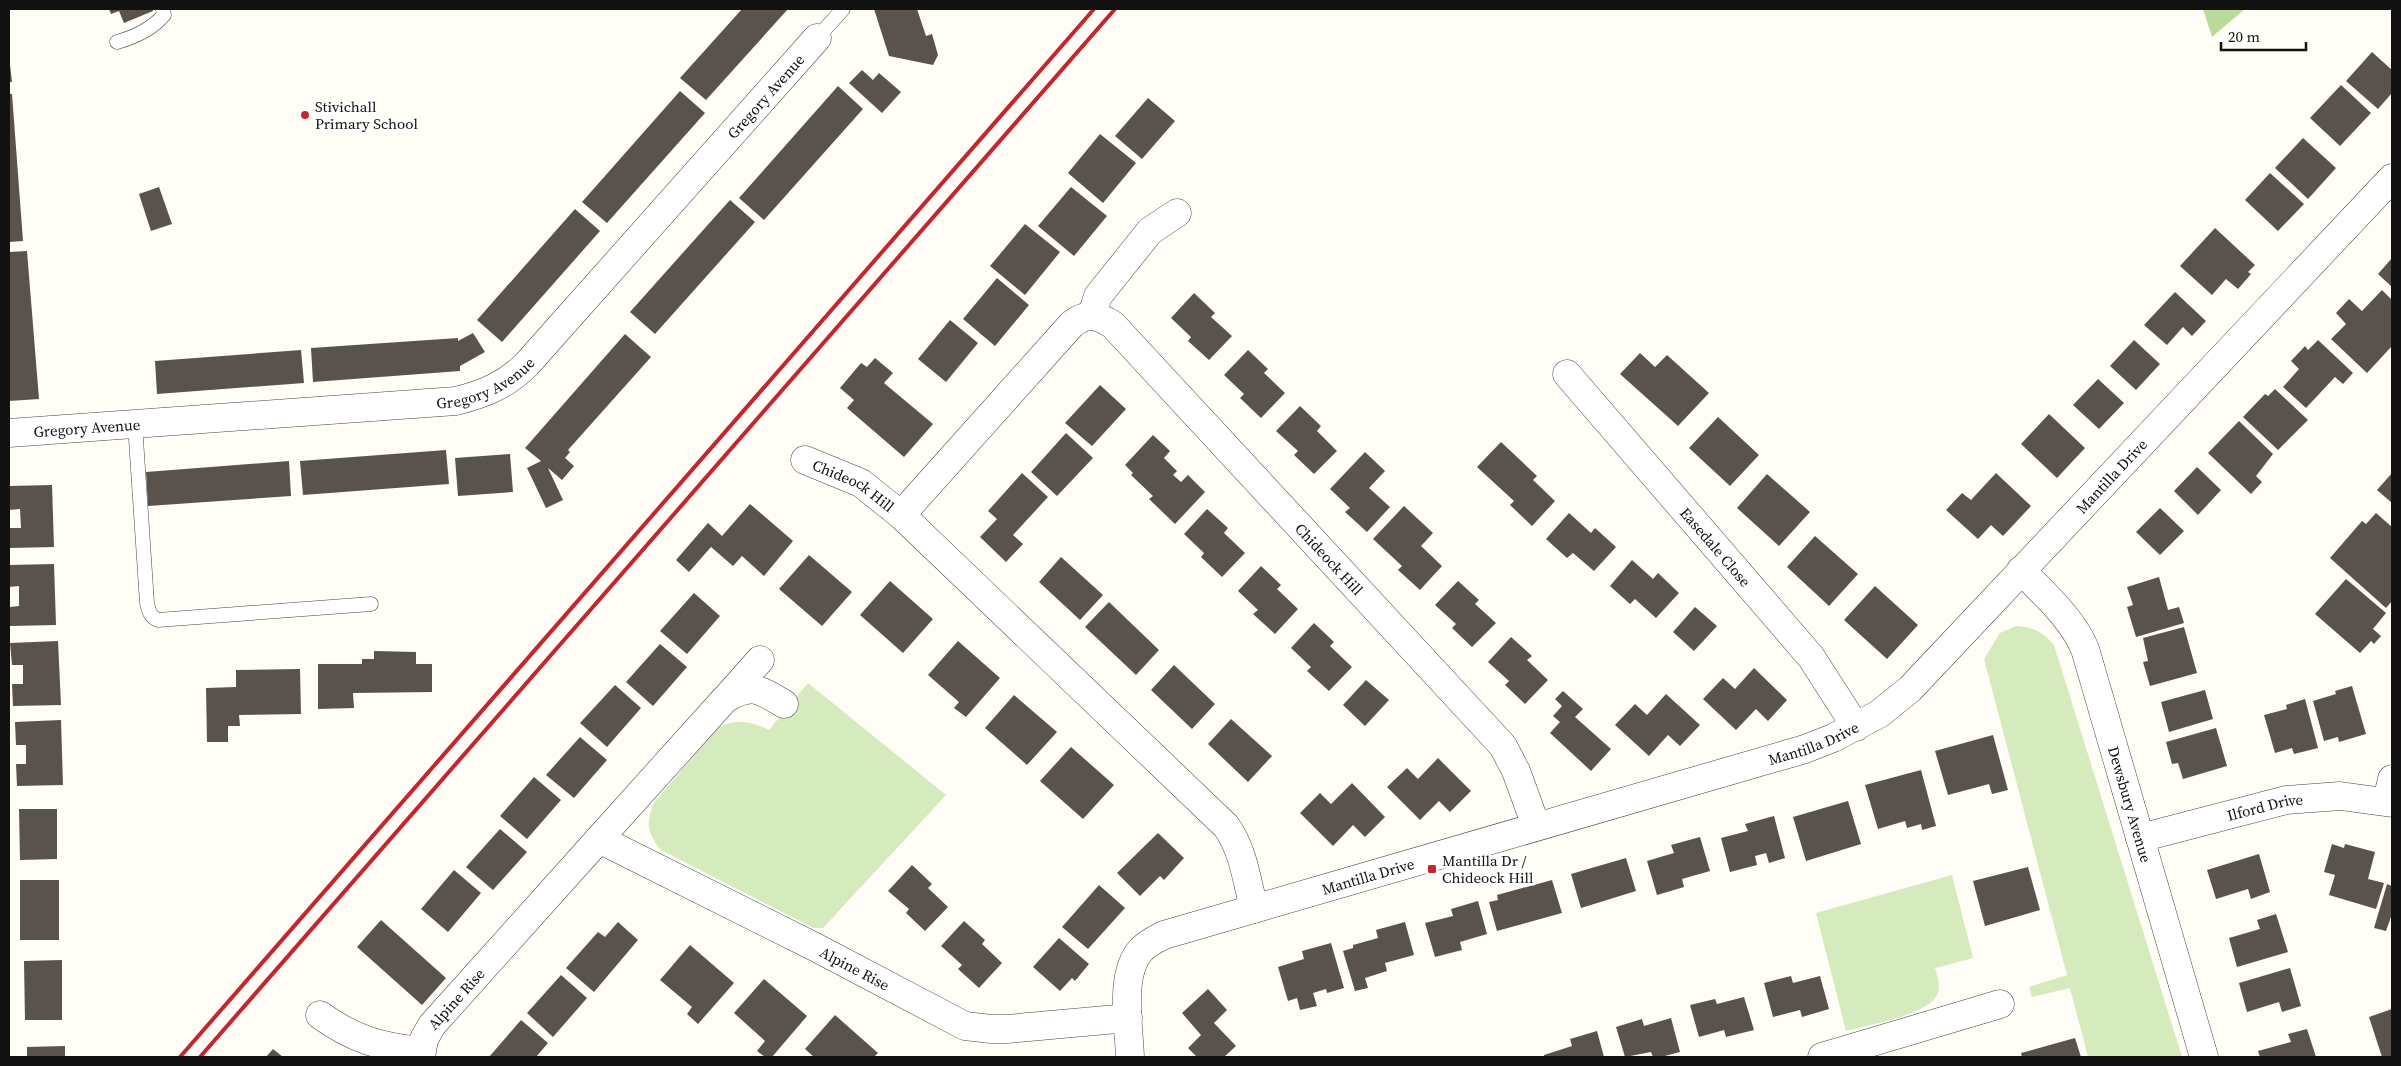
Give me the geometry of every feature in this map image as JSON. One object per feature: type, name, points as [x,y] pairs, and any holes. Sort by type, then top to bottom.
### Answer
[{"type":"street","name":"Gregory Avenue","points":[[9,433],[456,401],[495,389],[509,381],[527,364],[818,38]]},
{"type":"street","name":"Mantilla Drive","points":[[1130,1057],[1128,1018],[1129,975],[1140,950],[1164,935],[1805,749],[1856,727],[1878,714],[1910,689],[2392,178]]},
{"type":"street","points":[[1092,315],[1098,296],[1150,231],[1177,213]]},
{"type":"street","name":"Chideock Hill","points":[[901,514],[1072,324],[1081,317],[1092,315],[1102,318],[1113,325],[1503,746],[1516,771],[1536,826]]},
{"type":"street","name":"Easedale Close","points":[[1567,374],[1811,657],[1856,727]]},
{"type":"street","name":"Chideock Hill","points":[[805,460],[861,483],[901,514],[1226,826],[1234,837],[1239,849],[1254,908]]},
{"type":"street","name":"Dewsbury Avenue","points":[[2021,570],[2079,636],[2204,1057]]},
{"type":"street","name":"Alpine Rise","points":[[320,1015],[339,1029],[366,1042],[421,1054],[424,1039],[432,1025],[760,660]]},
{"type":"street","name":"Alpine Rise","points":[[725,699],[741,689],[754,688],[784,704]]},
{"type":"street","name":"Ilford Drive","points":[[2140,838],[2286,800],[2390,794]]},
{"type":"street","name":"Alpine Rise","points":[[599,839],[815,947],[964,1026],[991,1029],[1128,1018]]},
{"type":"street","points":[[1822,1057],[2000,1004]]},
{"type":"lane","points":[[117,42],[134,38],[158,22],[164,15],[163,9]]},
{"type":"lane","points":[[818,38],[843,9]]},
{"type":"lane","points":[[135,424],[147,603],[149,612],[154,618],[158,620],[371,604]]},
{"type":"green space","points":[[2203,9],[2245,9],[2212,37]]},
{"type":"green space","points":[[2016,626],[2038,631],[2054,645],[2182,1057],[2088,1057],[2070,988],[2032,997],[2029,987],[2067,975],[1984,659],[2000,633]]},
{"type":"green space","points":[[808,683],[946,795],[823,928],[813,928],[661,850],[653,839],[649,828],[649,817],[653,804],[717,728],[731,723],[743,722],[756,724],[769,730]]},
{"type":"green space","points":[[1952,875],[1973,958],[1935,968],[1939,982],[1938,992],[1931,1002],[1922,1008],[1910,1014],[1846,1031],[1816,913]]},
{"type":"building","points":[[109,9],[153,9],[153,11],[124,23],[119,11],[111,14]]},
{"type":"building","points":[[742,9],[788,9],[706,100],[680,78]]},
{"type":"building","points":[[874,9],[917,9],[926,36],[932,34],[938,55],[933,65],[889,56]]},
{"type":"building","points":[[2372,52],[2392,70],[2392,93],[2378,109],[2346,81]]},
{"type":"building","points":[[9,56],[12,82],[9,82]]},
{"type":"building","points":[[862,70],[873,80],[879,73],[901,92],[882,113],[849,83]]},
{"type":"building","points":[[2341,85],[2371,113],[2340,146],[2310,118]]},
{"type":"building","points":[[838,86],[863,109],[764,220],[739,198]]},
{"type":"building","points":[[680,91],[705,113],[607,223],[582,202]]},
{"type":"building","points":[[9,94],[12,94],[23,241],[9,242]]},
{"type":"building","points":[[1148,98],[1175,121],[1142,159],[1115,136]]},
{"type":"building","points":[[1100,134],[1136,163],[1103,203],[1068,173]]},
{"type":"building","points":[[2303,138],[2336,168],[2308,199],[2275,168]]},
{"type":"building","points":[[2270,173],[2304,204],[2278,231],[2245,200]]},
{"type":"building","points":[[159,187],[172,224],[151,231],[139,194]]},
{"type":"building","points":[[1071,187],[1107,216],[1074,256],[1038,226]]},
{"type":"building","points":[[730,200],[755,222],[655,334],[630,312]]},
{"type":"building","points":[[575,209],[600,231],[502,342],[477,320]]},
{"type":"building","points":[[1025,224],[1060,252],[1025,295],[990,266]]},
{"type":"building","points":[[2215,228],[2255,265],[2248,272],[2251,274],[2238,289],[2226,279],[2212,295],[2180,266]]},
{"type":"building","points":[[27,251],[39,399],[9,401],[9,252]]},
{"type":"building","points":[[2392,258],[2392,287],[2378,274]]},
{"type":"building","points":[[997,278],[1029,305],[995,346],[963,319]]},
{"type":"building","points":[[2382,290],[2392,300],[2392,346],[2367,373],[2331,339],[2346,324],[2336,313],[2349,299],[2362,311]]},
{"type":"building","points":[[2175,292],[2206,321],[2192,336],[2183,327],[2167,345],[2144,325]]},
{"type":"building","points":[[1194,293],[1215,313],[1211,317],[1232,336],[1209,360],[1188,341],[1191,337],[1171,318]]},
{"type":"building","points":[[950,320],[978,343],[946,382],[918,359]]},
{"type":"building","points":[[473,333],[485,352],[460,366],[460,371],[313,382],[311,348],[458,338],[458,341]]},
{"type":"building","points":[[625,334],[651,357],[568,450],[570,452],[565,458],[574,466],[562,480],[548,468],[563,500],[546,508],[527,468],[541,461],[525,448]]},
{"type":"building","points":[[2134,340],[2160,364],[2136,390],[2110,366]]},
{"type":"building","points":[[2318,340],[2353,373],[2343,384],[2335,377],[2306,408],[2283,387],[2299,369],[2291,361],[2305,346],[2308,350]]},
{"type":"building","points":[[301,350],[304,383],[157,394],[155,361]]},
{"type":"building","points":[[1248,350],[1268,369],[1264,373],[1285,393],[1261,418],[1240,398],[1244,394],[1224,375]]},
{"type":"building","points":[[1640,353],[1655,367],[1667,355],[1709,393],[1678,426],[1620,374]]},
{"type":"building","points":[[875,358],[893,373],[884,383],[933,424],[904,457],[847,408],[854,400],[840,388],[861,363],[867,367]]},
{"type":"building","points":[[2098,379],[2124,403],[2099,429],[2073,405]]},
{"type":"building","points":[[1100,385],[1126,409],[1092,446],[1065,423]]},
{"type":"building","points":[[2275,389],[2308,420],[2278,450],[2243,417],[2265,394],[2268,396]]},
{"type":"building","points":[[1300,406],[1321,426],[1317,431],[1337,451],[1314,474],[1294,455],[1298,451],[1276,431]]},
{"type":"building","points":[[2049,414],[2085,448],[2057,478],[2021,444]]},
{"type":"building","points":[[1718,417],[1759,455],[1730,486],[1689,448]]},
{"type":"building","points":[[2239,421],[2273,454],[2256,476],[2262,482],[2251,494],[2208,453]]},
{"type":"building","points":[[1066,433],[1093,458],[1057,496],[1031,472]]},
{"type":"building","points":[[1153,435],[1170,451],[1164,458],[1177,471],[1173,475],[1181,482],[1188,475],[1205,492],[1175,524],[1149,499],[1153,496],[1131,475],[1133,473],[1125,465]]},
{"type":"building","points":[[1501,442],[1537,476],[1533,480],[1555,501],[1532,526],[1510,505],[1514,501],[1477,467]]},
{"type":"building","points":[[446,450],[449,484],[303,495],[300,461]]},
{"type":"building","points":[[1365,452],[1385,471],[1369,488],[1390,507],[1367,532],[1345,512],[1350,508],[1330,489]]},
{"type":"building","points":[[510,454],[513,492],[458,496],[455,458]]},
{"type":"building","points":[[289,461],[291,496],[148,506],[146,472]]},
{"type":"building","points":[[2197,467],[2221,490],[2198,515],[2174,491]]},
{"type":"building","points":[[1022,473],[1048,497],[1013,535],[1023,544],[1006,562],[980,537],[997,519],[988,511]]},
{"type":"building","points":[[1996,473],[2031,506],[2003,536],[1991,525],[1978,539],[1946,510],[1962,493],[1971,500]]},
{"type":"building","points":[[2392,473],[2392,503],[2377,490]]},
{"type":"building","points":[[1767,474],[1810,512],[1779,546],[1737,508]]},
{"type":"building","points":[[52,485],[54,547],[9,548],[9,528],[21,528],[20,509],[9,510],[9,486]]},
{"type":"building","points":[[750,504],[793,541],[764,576],[742,556],[733,566],[711,547],[689,572],[676,560],[708,523],[722,536]]},
{"type":"building","points":[[1404,506],[1433,533],[1421,546],[1442,566],[1420,590],[1398,570],[1402,566],[1373,539]]},
{"type":"building","points":[[2160,508],[2184,531],[2160,555],[2136,532]]},
{"type":"building","points":[[1207,509],[1228,528],[1224,533],[1245,553],[1222,577],[1201,557],[1204,553],[1184,534]]},
{"type":"building","points":[[1569,513],[1591,533],[1595,528],[1616,547],[1594,571],[1573,553],[1567,558],[1546,539]]},
{"type":"building","points":[[2376,513],[2392,527],[2392,601],[2386,608],[2330,558],[2362,521],[2366,524]]},
{"type":"building","points":[[1815,536],[1858,574],[1829,606],[1787,567]]},
{"type":"building","points":[[809,555],[852,592],[822,626],[779,589]]},
{"type":"building","points":[[1061,557],[1103,595],[1080,620],[1039,582]]},
{"type":"building","points":[[1632,560],[1653,579],[1658,573],[1679,593],[1656,618],[1635,599],[1630,604],[1610,586]]},
{"type":"building","points":[[54,564],[56,625],[10,626],[10,607],[19,606],[19,586],[9,587],[9,565]]},
{"type":"building","points":[[1261,566],[1281,585],[1277,589],[1298,609],[1275,634],[1253,614],[1258,610],[1238,591]]},
{"type":"building","points":[[2159,577],[2168,610],[2179,607],[2184,623],[2136,637],[2127,607],[2133,605],[2127,587]]},
{"type":"building","points":[[2346,579],[2386,613],[2373,629],[2381,636],[2374,644],[2371,641],[2360,653],[2315,614]]},
{"type":"building","points":[[890,581],[933,619],[903,653],[860,615]]},
{"type":"building","points":[[1458,581],[1479,600],[1475,604],[1496,623],[1472,647],[1452,628],[1456,624],[1435,605]]},
{"type":"building","points":[[1875,586],[1918,625],[1887,659],[1844,620]]},
{"type":"building","points":[[694,593],[720,616],[687,654],[660,631]]},
{"type":"building","points":[[1109,602],[1159,650],[1136,675],[1085,627]]},
{"type":"building","points":[[1695,607],[1717,626],[1694,651],[1673,632]]},
{"type":"building","points":[[1314,623],[1334,642],[1330,646],[1352,667],[1329,691],[1307,671],[1311,667],[1291,648]]},
{"type":"building","points":[[2184,627],[2197,673],[2150,686],[2143,662],[2148,661],[2143,638]]},
{"type":"building","points":[[1511,637],[1532,656],[1527,660],[1548,680],[1525,704],[1505,685],[1509,681],[1488,662]]},
{"type":"building","points":[[58,641],[61,705],[13,706],[12,684],[23,684],[23,665],[12,665],[10,643]]},
{"type":"building","points":[[958,641],[1000,678],[966,717],[954,708],[959,702],[928,675]]},
{"type":"building","points":[[660,644],[687,667],[653,706],[626,682]]},
{"type":"building","points":[[374,651],[416,652],[416,664],[432,664],[432,692],[353,693],[354,708],[318,709],[318,664],[362,664],[362,659],[374,659]]},
{"type":"building","points":[[1174,665],[1215,704],[1192,729],[1151,690]]},
{"type":"building","points":[[1754,668],[1787,700],[1768,721],[1756,709],[1736,730],[1703,699],[1723,678],[1735,689]]},
{"type":"building","points":[[300,669],[301,714],[239,715],[240,726],[228,726],[228,742],[207,742],[206,688],[236,687],[236,670]]},
{"type":"building","points":[[1366,680],[1389,700],[1365,726],[1343,705]]},
{"type":"building","points":[[615,685],[641,708],[607,747],[580,723]]},
{"type":"building","points":[[2352,686],[2366,734],[2339,742],[2338,737],[2324,741],[2313,701],[2336,694],[2335,691]]},
{"type":"building","points":[[2205,690],[2213,719],[2169,732],[2161,702]]},
{"type":"building","points":[[1563,691],[1583,709],[1575,717],[1611,749],[1591,771],[1550,733],[1560,722],[1553,716],[1562,706],[1555,699]]},
{"type":"building","points":[[1666,694],[1700,725],[1680,746],[1668,735],[1649,756],[1615,725],[1635,704],[1647,715]]},
{"type":"building","points":[[1014,695],[1057,732],[1027,765],[985,728]]},
{"type":"building","points":[[2305,699],[2318,748],[2294,754],[2292,748],[2275,753],[2264,715],[2287,709],[2286,705]]},
{"type":"building","points":[[1231,719],[1272,756],[1248,782],[1208,744]]},
{"type":"building","points":[[61,720],[63,785],[17,786],[16,764],[26,764],[26,745],[16,745],[15,722]]},
{"type":"building","points":[[2216,728],[2227,766],[2183,779],[2178,763],[2172,764],[2166,742]]},
{"type":"building","points":[[1993,735],[2008,790],[1992,794],[1989,784],[1948,795],[1935,751]]},
{"type":"building","points":[[580,737],[607,760],[574,798],[546,775]]},
{"type":"building","points":[[1071,747],[1114,785],[1083,819],[1040,781]]},
{"type":"building","points":[[1438,758],[1471,791],[1450,812],[1439,801],[1420,820],[1387,787],[1407,768],[1418,779]]},
{"type":"building","points":[[1921,770],[1936,826],[1922,830],[1921,824],[1907,828],[1905,821],[1878,829],[1865,785]]},
{"type":"building","points":[[534,777],[561,800],[527,839],[500,816]]},
{"type":"building","points":[[1352,783],[1385,817],[1365,837],[1353,825],[1333,846],[1300,813],[1320,793],[1331,804]]},
{"type":"building","points":[[1848,801],[1861,844],[1806,861],[1793,817]]},
{"type":"building","points":[[19,809],[57,809],[57,859],[20,860]]},
{"type":"building","points":[[1774,816],[1785,858],[1769,863],[1766,853],[1755,856],[1757,865],[1730,872],[1721,838],[1748,831],[1745,824]]},
{"type":"building","points":[[500,829],[527,852],[493,890],[466,867]]},
{"type":"building","points":[[1158,833],[1184,858],[1164,880],[1160,876],[1140,896],[1117,873]]},
{"type":"building","points":[[1700,837],[1710,871],[1682,879],[1684,887],[1657,895],[1647,861],[1674,853],[1671,845]]},
{"type":"building","points":[[2332,844],[2344,848],[2345,844],[2375,852],[2368,879],[2384,883],[2376,909],[2329,895],[2335,875],[2324,872]]},
{"type":"building","points":[[2259,854],[2270,892],[2251,899],[2248,889],[2216,899],[2207,870]]},
{"type":"building","points":[[1626,858],[1636,891],[1581,908],[1571,874]]},
{"type":"building","points":[[912,865],[932,884],[928,888],[948,907],[925,931],[906,913],[909,909],[888,891]]},
{"type":"building","points":[[2028,867],[2040,910],[1985,926],[1973,881]]},
{"type":"building","points":[[454,870],[481,893],[448,932],[421,909]]},
{"type":"building","points":[[20,880],[59,880],[59,940],[20,940]]},
{"type":"building","points":[[1552,880],[1562,913],[1497,931],[1489,902],[1498,900],[1497,895]]},
{"type":"building","points":[[2387,884],[2392,886],[2392,914],[2386,931],[2374,928]]},
{"type":"building","points":[[1099,885],[1125,908],[1088,949],[1062,927]]},
{"type":"building","points":[[1478,901],[1487,934],[1460,942],[1462,950],[1435,957],[1425,923],[1453,916],[1451,909]]},
{"type":"building","points":[[2276,914],[2288,952],[2237,967],[2229,938],[2260,929],[2257,920]]},
{"type":"building","points":[[381,920],[446,978],[422,1005],[357,947]]},
{"type":"building","points":[[964,921],[985,940],[982,944],[1002,963],[979,988],[958,969],[962,965],[941,946]]},
{"type":"building","points":[[618,922],[638,940],[594,992],[566,968],[598,932],[605,937]]},
{"type":"building","points":[[1405,922],[1414,955],[1385,963],[1387,971],[1365,978],[1368,988],[1355,991],[1343,951],[1353,948],[1353,945],[1378,938],[1376,930]]},
{"type":"building","points":[[1059,938],[1089,964],[1075,981],[1072,978],[1060,991],[1033,967]]},
{"type":"building","points":[[1331,943],[1344,988],[1327,993],[1326,989],[1313,993],[1317,1006],[1300,1010],[1297,998],[1288,1001],[1278,967],[1304,959],[1302,951]]},
{"type":"building","points":[[690,945],[734,983],[698,1024],[687,1014],[692,1007],[660,980]]},
{"type":"building","points":[[62,960],[62,1020],[25,1020],[24,961]]},
{"type":"building","points":[[2290,968],[2301,1006],[2282,1012],[2279,1002],[2247,1012],[2239,983]]},
{"type":"building","points":[[561,975],[587,998],[553,1037],[527,1013]]},
{"type":"building","points":[[1791,976],[1793,983],[1820,976],[1829,1009],[1802,1017],[1800,1010],[1773,1017],[1764,983]]},
{"type":"building","points":[[764,979],[807,1016],[772,1057],[765,1057],[757,1051],[765,1041],[734,1013]]},
{"type":"building","points":[[1208,989],[1227,1010],[1214,1023],[1236,1046],[1224,1057],[1197,1057],[1188,1048],[1201,1035],[1182,1013]]},
{"type":"building","points":[[1744,997],[1754,1030],[1726,1037],[1724,1030],[1699,1037],[1690,1005],[1715,999],[1717,1004]]},
{"type":"building","points":[[2392,1009],[2392,1057],[2382,1057],[2369,1017]]},
{"type":"building","points":[[835,1015],[878,1053],[874,1057],[814,1057],[805,1049]]},
{"type":"building","points":[[1671,1018],[1680,1052],[1661,1057],[1653,1057],[1651,1052],[1625,1057],[1616,1027],[1642,1019],[1644,1026]]},
{"type":"building","points":[[521,1020],[548,1043],[536,1057],[489,1057]]},
{"type":"building","points":[[2307,1029],[2316,1057],[2260,1057],[2258,1051],[2291,1042],[2288,1034]]},
{"type":"building","points":[[1597,1031],[1604,1057],[1544,1057],[1544,1055],[1572,1046],[1570,1039]]},
{"type":"building","points":[[2075,1038],[2081,1057],[2022,1057],[2021,1053]]},
{"type":"building","points":[[65,1046],[65,1057],[27,1057],[27,1047]]},
{"type":"building","points":[[273,1049],[283,1057],[266,1057]]},
{"type":"railway","points":[[180,1057],[1094,9]]},
{"type":"railway","points":[[200,1057],[1115,9]]},
{"type":"place","name":"Stivichall Primary School","points":[[305,115]]},
{"type":"place","name":"Mantilla Dr / Chideock Hill","points":[[1432,869]]}]
